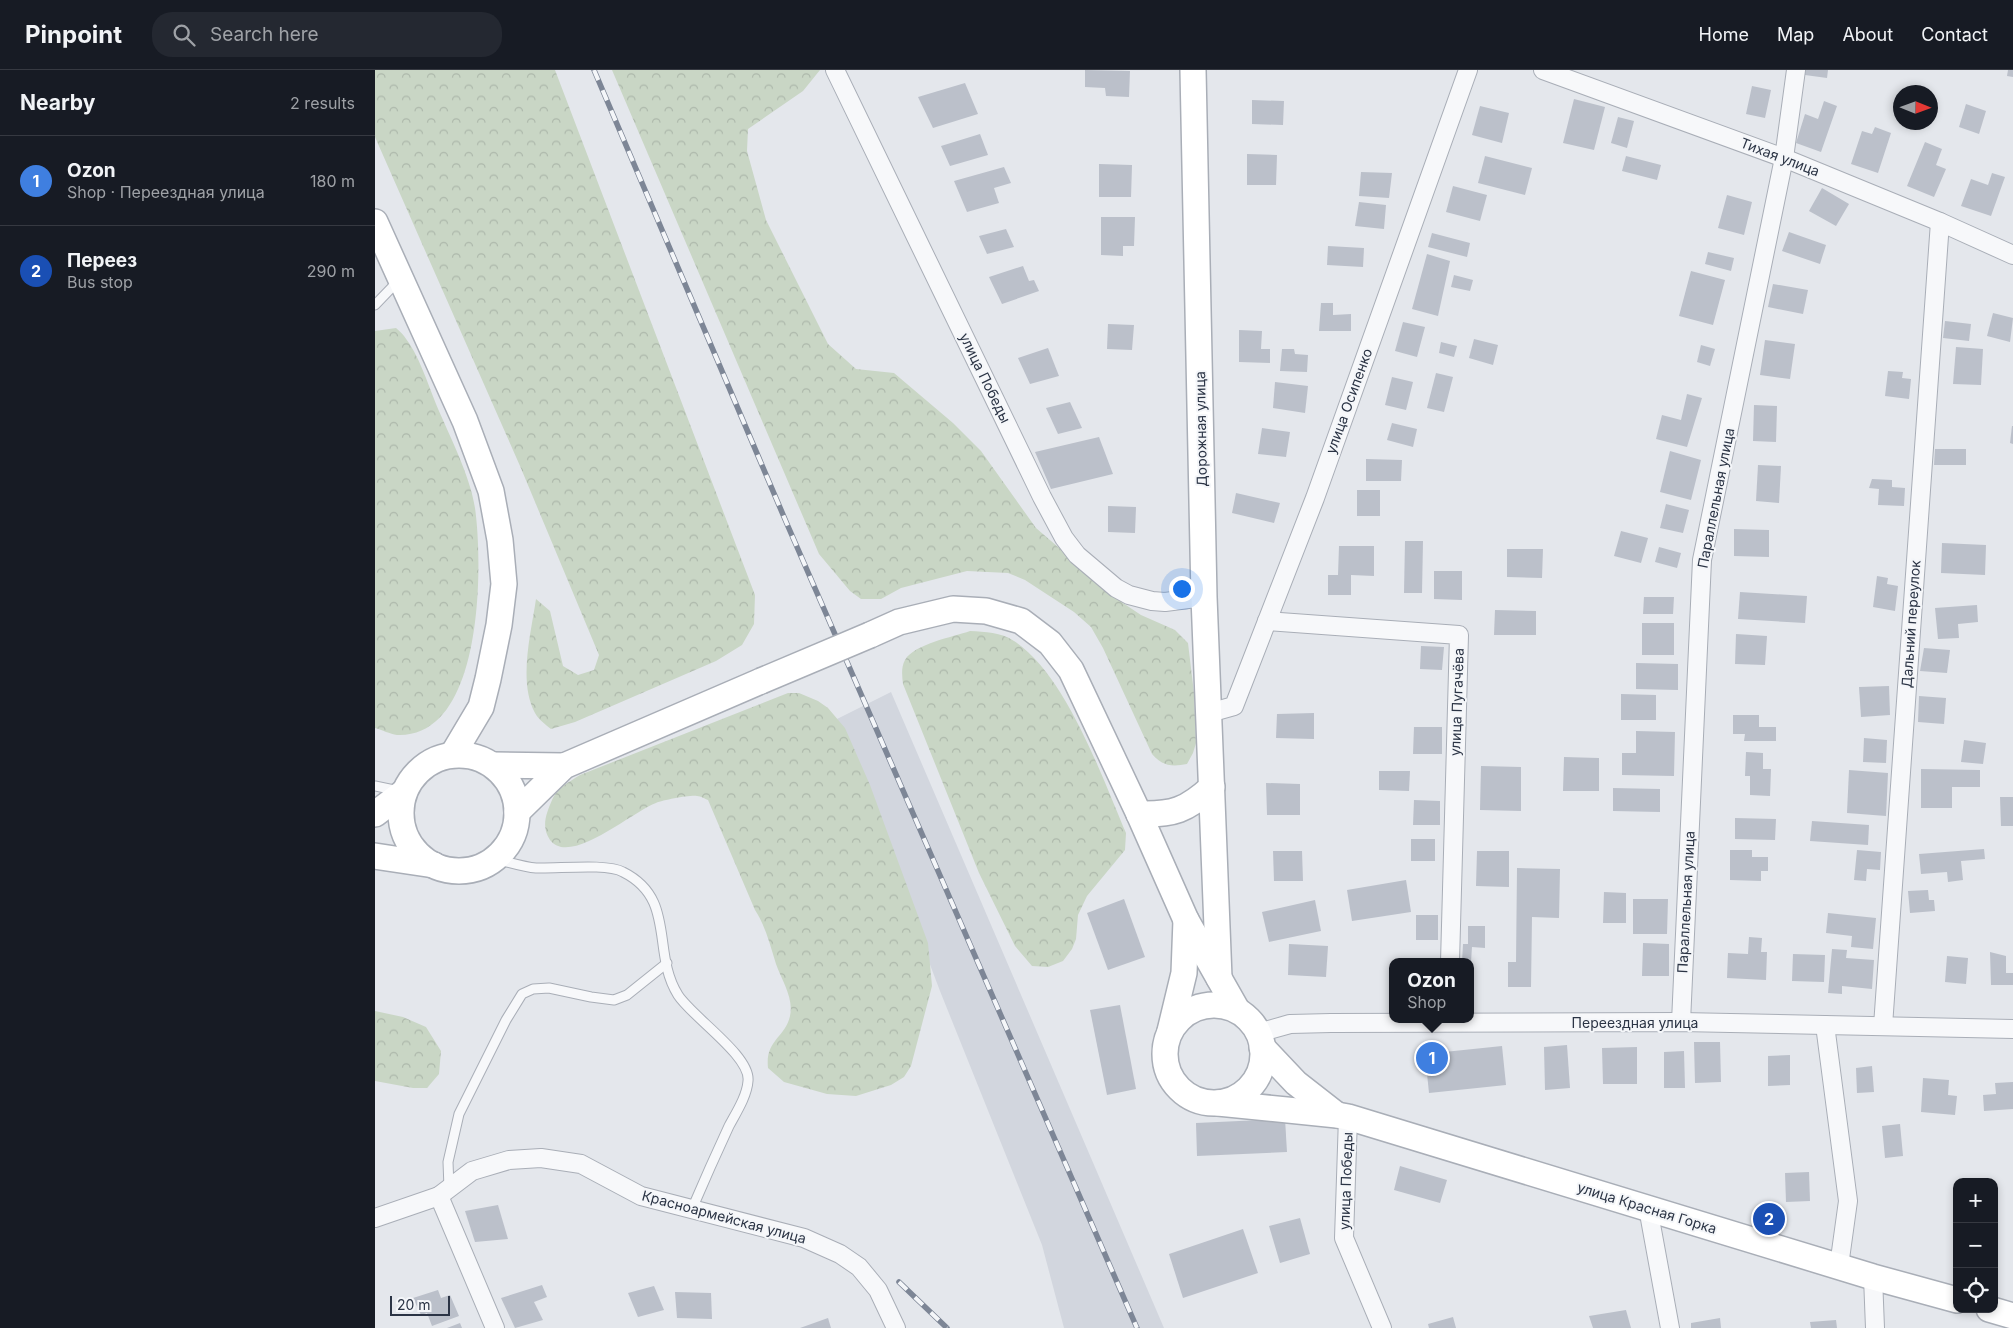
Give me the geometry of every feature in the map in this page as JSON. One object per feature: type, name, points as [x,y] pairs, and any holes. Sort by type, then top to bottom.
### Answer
[{"type":"main road","name":"Дорожная улица","points":[[1193,70],[1204,597],[1219,978]]},
{"type":"main road","points":[[375,222],[465,421],[491,491],[500,540],[503,584],[499,625],[481,707],[453,754]]},
{"type":"main road","points":[[517,812],[564,766],[899,622],[953,609],[986,611],[1021,621],[1050,644],[1071,670],[1139,814],[1186,920],[1237,1010],[1250,1021],[1260,1040],[1296,1083],[1343,1116]]},
{"type":"main road","points":[[481,707],[491,764]]},
{"type":"main road","points":[[375,856],[434,865],[455,871],[476,869],[495,859],[510,843],[517,823],[517,801],[509,781],[491,764],[475,756],[453,754],[433,760],[416,774],[405,792],[401,813],[405,834],[417,853],[434,865]]},
{"type":"main road","points":[[491,764],[564,766]]},
{"type":"main road","points":[[1139,814],[1161,815],[1186,808],[1212,787]]},
{"type":"main road","points":[[375,814],[405,792]]},
{"type":"main road","points":[[1186,920],[1185,973],[1165,1050],[1167,1067],[1174,1082],[1186,1094],[1201,1101],[1343,1116]]},
{"type":"main road","points":[[1169,1034],[1178,1020],[1191,1010],[1204,1005],[1221,1005],[1237,1010]]},
{"type":"main road","points":[[1218,1103],[1234,1098],[1248,1089],[1258,1075],[1262,1061],[1260,1040]]},
{"type":"main road","name":"улица Красная Горка","points":[[1343,1116],[1873,1277],[1953,1299]]},
{"type":"main road","points":[[1998,1312],[2013,1316]]},
{"type":"street","name":"улица Победы","points":[[835,70],[1064,538],[1077,555],[1117,588],[1129,595],[1165,602],[1204,597]]},
{"type":"street","name":"улица Осипенко","points":[[1209,713],[1234,706],[1318,488],[1467,70]]},
{"type":"street","name":"Тихая улица","points":[[1543,70],[1784,158],[1940,222],[2013,255]]},
{"type":"street","name":"Параллельная улица","points":[[1681,1022],[1702,560],[1784,158],[1796,70]]},
{"type":"street","name":"Дальний переулок","points":[[1883,1026],[1940,222]]},
{"type":"street","name":"улица Пугачёва","points":[[1267,621],[1459,635],[1450,958]]},
{"type":"street","name":"Переездная улица","points":[[1474,1021],[1681,1022],[2013,1029]]},
{"type":"street","name":"Переездная улица","points":[[1260,1040],[1290,1024],[1389,1022]]},
{"type":"street","points":[[1825,1025],[1848,1201],[1839,1266]]},
{"type":"street","name":"улица Победы","points":[[1343,1116],[1344,1238],[1382,1328]]},
{"type":"street","name":"Красноармейская улица","points":[[375,1218],[444,1192],[472,1171],[509,1160],[541,1158],[581,1164],[641,1196],[804,1238],[840,1254],[859,1267],[878,1290],[896,1328]]},
{"type":"street","points":[[444,1192],[495,1328]]},
{"type":"street","points":[[1647,1208],[1670,1328]]},
{"type":"street","points":[[1873,1277],[1875,1328]]},
{"type":"lane","points":[[375,305],[401,278]]},
{"type":"lane","points":[[375,786],[405,792]]},
{"type":"lane","points":[[495,859],[534,868],[601,868],[621,871],[649,892],[657,908],[667,963],[677,993],[697,1018],[732,1049],[747,1070],[749,1080],[691,1209]]},
{"type":"lane","points":[[444,1192],[448,1162],[459,1114],[506,1020],[522,994],[533,989],[549,988],[591,998],[614,1000],[627,995],[667,963]]},
{"type":"shaded area","points":[[891,692],[1164,1328],[1064,1328],[1042,1245],[940,991],[837,719]]},
{"type":"green space","points":[[375,70],[555,70],[755,595],[754,624],[742,645],[716,661],[575,722],[551,729],[535,713],[527,687],[527,657],[536,599],[550,611],[563,666],[578,675],[594,670],[599,655],[520,466],[375,137]]},
{"type":"green space","points":[[612,70],[820,70],[803,91],[748,129],[747,151],[766,220],[828,344],[856,369],[894,373],[953,423],[981,451],[1036,528],[1123,603],[1141,615],[1175,630],[1188,643],[1194,693],[1196,743],[1187,764],[1168,765],[1152,754],[1103,648],[1091,627],[1074,612],[1025,580],[1008,573],[967,571],[901,588],[881,599],[861,599],[850,591],[819,554]]},
{"type":"green space","points":[[396,328],[409,343],[418,360],[459,455],[469,482],[478,534],[477,605],[472,644],[462,680],[447,709],[426,729],[397,735],[375,728],[375,331]]},
{"type":"green space","points":[[970,631],[993,633],[1009,638],[1033,657],[1050,677],[1081,729],[1126,833],[1125,850],[1087,896],[1078,915],[1076,939],[1072,949],[1063,961],[1048,967],[1032,966],[1015,946],[979,873],[903,684],[903,666],[910,654],[925,645]]},
{"type":"green space","points":[[788,693],[799,693],[818,701],[828,708],[845,728],[870,785],[928,943],[932,986],[911,1066],[904,1077],[891,1085],[856,1096],[827,1094],[784,1082],[768,1068],[769,1051],[784,1029],[790,1016],[789,996],[765,930],[708,800],[700,796],[693,796],[656,803],[602,835],[572,847],[559,846],[550,840],[545,825],[546,815],[554,796],[580,775]]},
{"type":"green space","points":[[375,1011],[403,1017],[426,1027],[441,1051],[439,1074],[427,1088],[413,1088],[375,1081]]},
{"type":"building","points":[[1085,70],[1130,71],[1129,97],[1106,96],[1105,88],[1085,87]]},
{"type":"building","points":[[1805,70],[1828,70],[1827,78],[1805,75]]},
{"type":"building","points":[[2008,70],[2013,70],[2013,77],[2007,76]]},
{"type":"building","points":[[965,83],[978,114],[933,128],[918,97]]},
{"type":"building","points":[[1752,86],[1771,90],[1765,118],[1746,114]]},
{"type":"building","points":[[1574,99],[1605,107],[1594,150],[1563,143]]},
{"type":"building","points":[[1252,100],[1284,101],[1283,125],[1252,124]]},
{"type":"building","points":[[1824,101],[1837,106],[1821,152],[1796,143],[1805,114],[1818,119]]},
{"type":"building","points":[[1966,104],[1986,111],[1979,134],[1959,127]]},
{"type":"building","points":[[1480,106],[1509,113],[1502,143],[1472,135]]},
{"type":"building","points":[[1618,117],[1634,121],[1627,148],[1611,143]]},
{"type":"building","points":[[1875,127],[1891,133],[1878,173],[1851,164],[1862,131],[1872,134]]},
{"type":"building","points":[[980,134],[988,155],[950,166],[941,146]]},
{"type":"building","points":[[1925,142],[1942,149],[1936,165],[1946,169],[1934,197],[1907,186]]},
{"type":"building","points":[[1247,154],[1277,155],[1276,185],[1247,185]]},
{"type":"building","points":[[1485,156],[1532,168],[1525,195],[1478,183]]},
{"type":"building","points":[[1626,156],[1661,165],[1657,180],[1622,171]]},
{"type":"building","points":[[1099,164],[1132,165],[1131,197],[1099,197]]},
{"type":"building","points":[[1004,167],[1011,183],[994,188],[999,203],[967,212],[954,181]]},
{"type":"building","points":[[1361,172],[1392,173],[1389,198],[1359,196]]},
{"type":"building","points":[[1992,173],[2005,177],[1991,216],[1961,206],[1971,179],[1988,185]]},
{"type":"building","points":[[1453,186],[1487,195],[1480,221],[1446,212]]},
{"type":"building","points":[[1822,188],[1849,204],[1836,226],[1809,211]]},
{"type":"building","points":[[1727,195],[1752,202],[1744,235],[1718,228]]},
{"type":"building","points":[[1359,202],[1386,205],[1384,229],[1355,226]]},
{"type":"building","points":[[1101,217],[1135,217],[1134,246],[1123,246],[1123,256],[1101,255]]},
{"type":"building","points":[[1006,229],[1014,247],[987,254],[979,236]]},
{"type":"building","points":[[1789,232],[1826,245],[1820,264],[1782,251]]},
{"type":"building","points":[[1432,233],[1470,243],[1467,257],[1428,247]]},
{"type":"building","points":[[1328,246],[1364,248],[1363,267],[1327,265]]},
{"type":"building","points":[[1708,252],[1734,258],[1731,271],[1705,264]]},
{"type":"building","points":[[1427,254],[1450,261],[1438,316],[1412,309]]},
{"type":"building","points":[[1023,266],[1029,281],[1034,280],[1039,291],[1002,304],[989,277]]},
{"type":"building","points":[[1691,271],[1725,280],[1713,325],[1679,316]]},
{"type":"building","points":[[1454,275],[1473,280],[1470,291],[1451,287]]},
{"type":"building","points":[[1773,284],[1808,290],[1803,314],[1768,307]]},
{"type":"building","points":[[1321,303],[1333,303],[1333,315],[1351,314],[1351,331],[1319,331]]},
{"type":"building","points":[[1993,313],[2013,318],[2010,342],[1987,336]]},
{"type":"building","points":[[1945,321],[1971,324],[1969,341],[1943,338]]},
{"type":"building","points":[[1403,322],[1425,327],[1417,357],[1395,351]]},
{"type":"building","points":[[1108,324],[1134,325],[1132,350],[1107,349]]},
{"type":"building","points":[[1239,330],[1262,331],[1261,349],[1270,349],[1270,363],[1239,362]]},
{"type":"building","points":[[1474,339],[1498,345],[1493,365],[1469,358]]},
{"type":"building","points":[[1765,340],[1795,344],[1790,379],[1760,375]]},
{"type":"building","points":[[1441,342],[1457,346],[1454,357],[1439,353]]},
{"type":"building","points":[[1701,345],[1715,349],[1710,366],[1697,362]]},
{"type":"building","points":[[1956,347],[1983,349],[1981,385],[1953,384]]},
{"type":"building","points":[[1048,348],[1059,376],[1030,384],[1018,358]]},
{"type":"building","points":[[1282,349],[1294,349],[1295,354],[1308,355],[1307,372],[1280,371]]},
{"type":"building","points":[[1888,371],[1903,372],[1902,378],[1911,379],[1909,399],[1885,396]]},
{"type":"building","points":[[1436,373],[1453,377],[1444,412],[1427,408]]},
{"type":"building","points":[[1392,377],[1413,382],[1406,410],[1385,405]]},
{"type":"building","points":[[1275,382],[1308,386],[1305,413],[1273,408]]},
{"type":"building","points":[[1687,394],[1702,398],[1687,447],[1656,439],[1662,415],[1681,420]]},
{"type":"building","points":[[1070,402],[1082,428],[1058,434],[1046,408]]},
{"type":"building","points":[[1754,405],[1777,406],[1776,442],[1753,441]]},
{"type":"building","points":[[1392,423],[1417,429],[1413,447],[1387,440]]},
{"type":"building","points":[[2013,426],[2013,444],[2010,443]]},
{"type":"building","points":[[1262,428],[1290,432],[1286,457],[1258,454]]},
{"type":"building","points":[[1099,437],[1113,474],[1051,489],[1035,452]]},
{"type":"building","points":[[1935,449],[1966,449],[1966,465],[1934,465]]},
{"type":"building","points":[[1670,451],[1701,460],[1691,500],[1660,492]]},
{"type":"building","points":[[1366,459],[1402,460],[1401,481],[1366,481]]},
{"type":"building","points":[[1758,465],[1781,466],[1779,503],[1756,501]]},
{"type":"building","points":[[1872,479],[1892,480],[1892,487],[1905,488],[1904,506],[1878,505],[1879,489],[1869,488]]},
{"type":"building","points":[[1357,490],[1380,490],[1380,516],[1357,516]]},
{"type":"building","points":[[1236,493],[1280,503],[1274,523],[1232,513]]},
{"type":"building","points":[[1666,504],[1689,510],[1683,533],[1660,528]]},
{"type":"building","points":[[1108,506],[1136,507],[1135,533],[1108,532]]},
{"type":"building","points":[[1734,529],[1769,530],[1769,557],[1734,556]]},
{"type":"building","points":[[1621,531],[1648,538],[1641,563],[1614,556]]},
{"type":"building","points":[[1405,541],[1423,541],[1422,593],[1404,593]]},
{"type":"building","points":[[1942,543],[1986,545],[1985,575],[1941,573]]},
{"type":"building","points":[[1339,546],[1374,546],[1374,576],[1351,575],[1351,595],[1328,595],[1328,575],[1338,575]]},
{"type":"building","points":[[1659,547],[1681,553],[1677,568],[1655,562]]},
{"type":"building","points":[[1507,549],[1543,549],[1542,578],[1507,577]]},
{"type":"building","points":[[1434,571],[1462,571],[1462,600],[1434,599]]},
{"type":"building","points":[[1877,576],[1888,578],[1887,584],[1898,586],[1895,611],[1873,607]]},
{"type":"building","points":[[1740,592],[1807,596],[1805,623],[1738,619]]},
{"type":"building","points":[[1644,597],[1674,597],[1673,614],[1643,614]]},
{"type":"building","points":[[1977,605],[1978,622],[1958,624],[1959,638],[1938,639],[1935,608]]},
{"type":"building","points":[[1495,610],[1536,611],[1536,635],[1494,635]]},
{"type":"building","points":[[1642,623],[1674,623],[1674,655],[1642,655]]},
{"type":"building","points":[[1736,634],[1767,636],[1765,665],[1735,664]]},
{"type":"building","points":[[1421,646],[1444,647],[1442,670],[1420,669]]},
{"type":"building","points":[[1924,648],[1950,650],[1947,673],[1920,671]]},
{"type":"building","points":[[1636,663],[1678,664],[1678,690],[1636,689]]},
{"type":"building","points":[[1889,686],[1890,715],[1861,717],[1859,687]]},
{"type":"building","points":[[1621,694],[1656,695],[1656,720],[1621,720]]},
{"type":"building","points":[[1919,696],[1946,698],[1944,724],[1918,722]]},
{"type":"building","points":[[1314,713],[1314,739],[1276,738],[1277,714]]},
{"type":"building","points":[[1733,715],[1759,715],[1759,727],[1776,727],[1776,741],[1744,741],[1745,734],[1733,734]]},
{"type":"building","points":[[1414,727],[1442,727],[1442,754],[1413,754]]},
{"type":"building","points":[[1636,731],[1675,732],[1674,776],[1622,775],[1622,753],[1636,753]]},
{"type":"building","points":[[1864,738],[1887,740],[1886,763],[1863,762]]},
{"type":"building","points":[[1964,740],[1986,743],[1983,764],[1961,762]]},
{"type":"building","points":[[1746,752],[1763,753],[1763,769],[1771,769],[1770,796],[1750,795],[1750,776],[1745,776]]},
{"type":"building","points":[[1564,757],[1599,758],[1599,791],[1563,791]]},
{"type":"building","points":[[1481,766],[1521,767],[1521,811],[1480,810]]},
{"type":"building","points":[[1921,769],[1980,770],[1980,787],[1952,787],[1952,808],[1921,808]]},
{"type":"building","points":[[1849,770],[1888,773],[1886,816],[1847,813]]},
{"type":"building","points":[[1379,771],[1410,771],[1409,791],[1379,790]]},
{"type":"building","points":[[1266,783],[1300,784],[1300,815],[1267,815]]},
{"type":"building","points":[[1613,788],[1660,789],[1660,812],[1613,811]]},
{"type":"building","points":[[2000,797],[2013,797],[2013,826],[2001,826]]},
{"type":"building","points":[[1414,800],[1440,801],[1440,825],[1413,825]]},
{"type":"building","points":[[1735,818],[1776,819],[1775,840],[1735,839]]},
{"type":"building","points":[[1812,821],[1869,825],[1868,845],[1810,841]]},
{"type":"building","points":[[1411,839],[1435,839],[1435,861],[1411,861]]},
{"type":"building","points":[[1984,849],[1985,859],[1961,861],[1963,880],[1948,882],[1947,872],[1921,874],[1919,854]]},
{"type":"building","points":[[1730,850],[1752,850],[1752,857],[1768,857],[1768,871],[1761,871],[1761,881],[1730,880]]},
{"type":"building","points":[[1857,850],[1881,852],[1880,870],[1867,869],[1866,881],[1854,880]]},
{"type":"building","points":[[1273,851],[1302,851],[1303,881],[1274,881]]},
{"type":"building","points":[[1477,851],[1509,851],[1509,887],[1476,886]]},
{"type":"building","points":[[1517,868],[1560,869],[1559,918],[1532,917],[1531,987],[1508,987],[1508,962],[1516,962]]},
{"type":"building","points":[[1406,880],[1411,912],[1352,921],[1347,890]]},
{"type":"building","points":[[1928,890],[1929,900],[1934,900],[1935,911],[1910,913],[1908,891]]},
{"type":"building","points":[[1604,892],[1626,893],[1626,923],[1603,923]]},
{"type":"building","points":[[1124,899],[1145,957],[1108,970],[1087,913]]},
{"type":"building","points":[[1633,899],[1668,899],[1667,934],[1633,934]]},
{"type":"building","points":[[1315,900],[1321,931],[1269,942],[1262,912]]},
{"type":"building","points":[[1828,913],[1876,918],[1873,949],[1851,947],[1852,936],[1826,933]]},
{"type":"building","points":[[1416,915],[1438,915],[1438,940],[1416,940]]},
{"type":"building","points":[[1468,926],[1485,926],[1485,948],[1472,947],[1471,958],[1462,958],[1463,944],[1468,944]]},
{"type":"building","points":[[1749,937],[1762,938],[1761,952],[1767,952],[1766,980],[1727,978],[1728,953],[1748,954]]},
{"type":"building","points":[[1643,943],[1669,944],[1669,976],[1642,976]]},
{"type":"building","points":[[1289,944],[1328,946],[1326,977],[1288,975]]},
{"type":"building","points":[[1832,949],[1847,950],[1846,958],[1874,960],[1872,989],[1842,986],[1842,994],[1828,993]]},
{"type":"building","points":[[1990,952],[2006,956],[2006,973],[2013,973],[2013,985],[1991,985]]},
{"type":"building","points":[[1793,954],[1825,955],[1824,982],[1792,981]]},
{"type":"building","points":[[1947,956],[1968,958],[1966,984],[1945,982]]},
{"type":"building","points":[[1120,1005],[1136,1089],[1107,1095],[1090,1010]]},
{"type":"building","points":[[1694,1042],[1720,1042],[1721,1082],[1695,1083]]},
{"type":"building","points":[[1567,1045],[1570,1088],[1545,1090],[1544,1047]]},
{"type":"building","points":[[1502,1046],[1506,1085],[1429,1093],[1425,1054]]},
{"type":"building","points":[[1637,1047],[1637,1084],[1603,1084],[1602,1048]]},
{"type":"building","points":[[1684,1051],[1685,1088],[1664,1088],[1664,1052]]},
{"type":"building","points":[[1790,1055],[1790,1085],[1768,1086],[1768,1056]]},
{"type":"building","points":[[1872,1066],[1874,1092],[1857,1093],[1856,1068]]},
{"type":"building","points":[[1923,1078],[1949,1080],[1948,1095],[1957,1096],[1955,1115],[1921,1112]]},
{"type":"building","points":[[2013,1082],[2013,1109],[1984,1111],[1983,1095],[1996,1094],[1995,1083]]},
{"type":"building","points":[[1285,1119],[1287,1152],[1197,1156],[1196,1123]]},
{"type":"building","points":[[1900,1124],[1903,1156],[1885,1158],[1882,1126]]},
{"type":"building","points":[[1400,1166],[1447,1180],[1440,1203],[1394,1190]]},
{"type":"building","points":[[1809,1172],[1810,1201],[1786,1202],[1785,1173]]},
{"type":"building","points":[[498,1205],[508,1239],[475,1242],[465,1211]]},
{"type":"building","points":[[1300,1218],[1310,1254],[1280,1263],[1269,1226]]},
{"type":"building","points":[[1243,1229],[1258,1273],[1183,1298],[1169,1254]]},
{"type":"building","points":[[542,1285],[547,1297],[534,1302],[543,1320],[515,1328],[501,1298]]},
{"type":"building","points":[[654,1286],[664,1310],[638,1317],[628,1293]]},
{"type":"building","points":[[438,1290],[441,1298],[450,1295],[459,1316],[432,1326],[427,1313],[421,1315],[413,1298]]},
{"type":"building","points":[[675,1292],[711,1293],[712,1319],[677,1318]]},
{"type":"building","points":[[1626,1310],[1631,1328],[1593,1328],[1589,1316]]},
{"type":"building","points":[[1453,1317],[1456,1328],[1429,1328],[1428,1324]]},
{"type":"building","points":[[828,1318],[831,1328],[800,1328]]},
{"type":"building","points":[[1720,1318],[1721,1328],[1691,1328],[1691,1323]]},
{"type":"building","points":[[1836,1320],[1837,1328],[1811,1328],[1810,1322]]},
{"type":"building","points":[[460,1323],[462,1328],[447,1328]]},
{"type":"railway","points":[[594,70],[787,524],[1137,1328]]},
{"type":"railway","points":[[899,1282],[947,1328]]},
{"type":"place","name":"Ozon","points":[[1432,1058]]},
{"type":"place","name":"Переез","points":[[1769,1219]]}]
